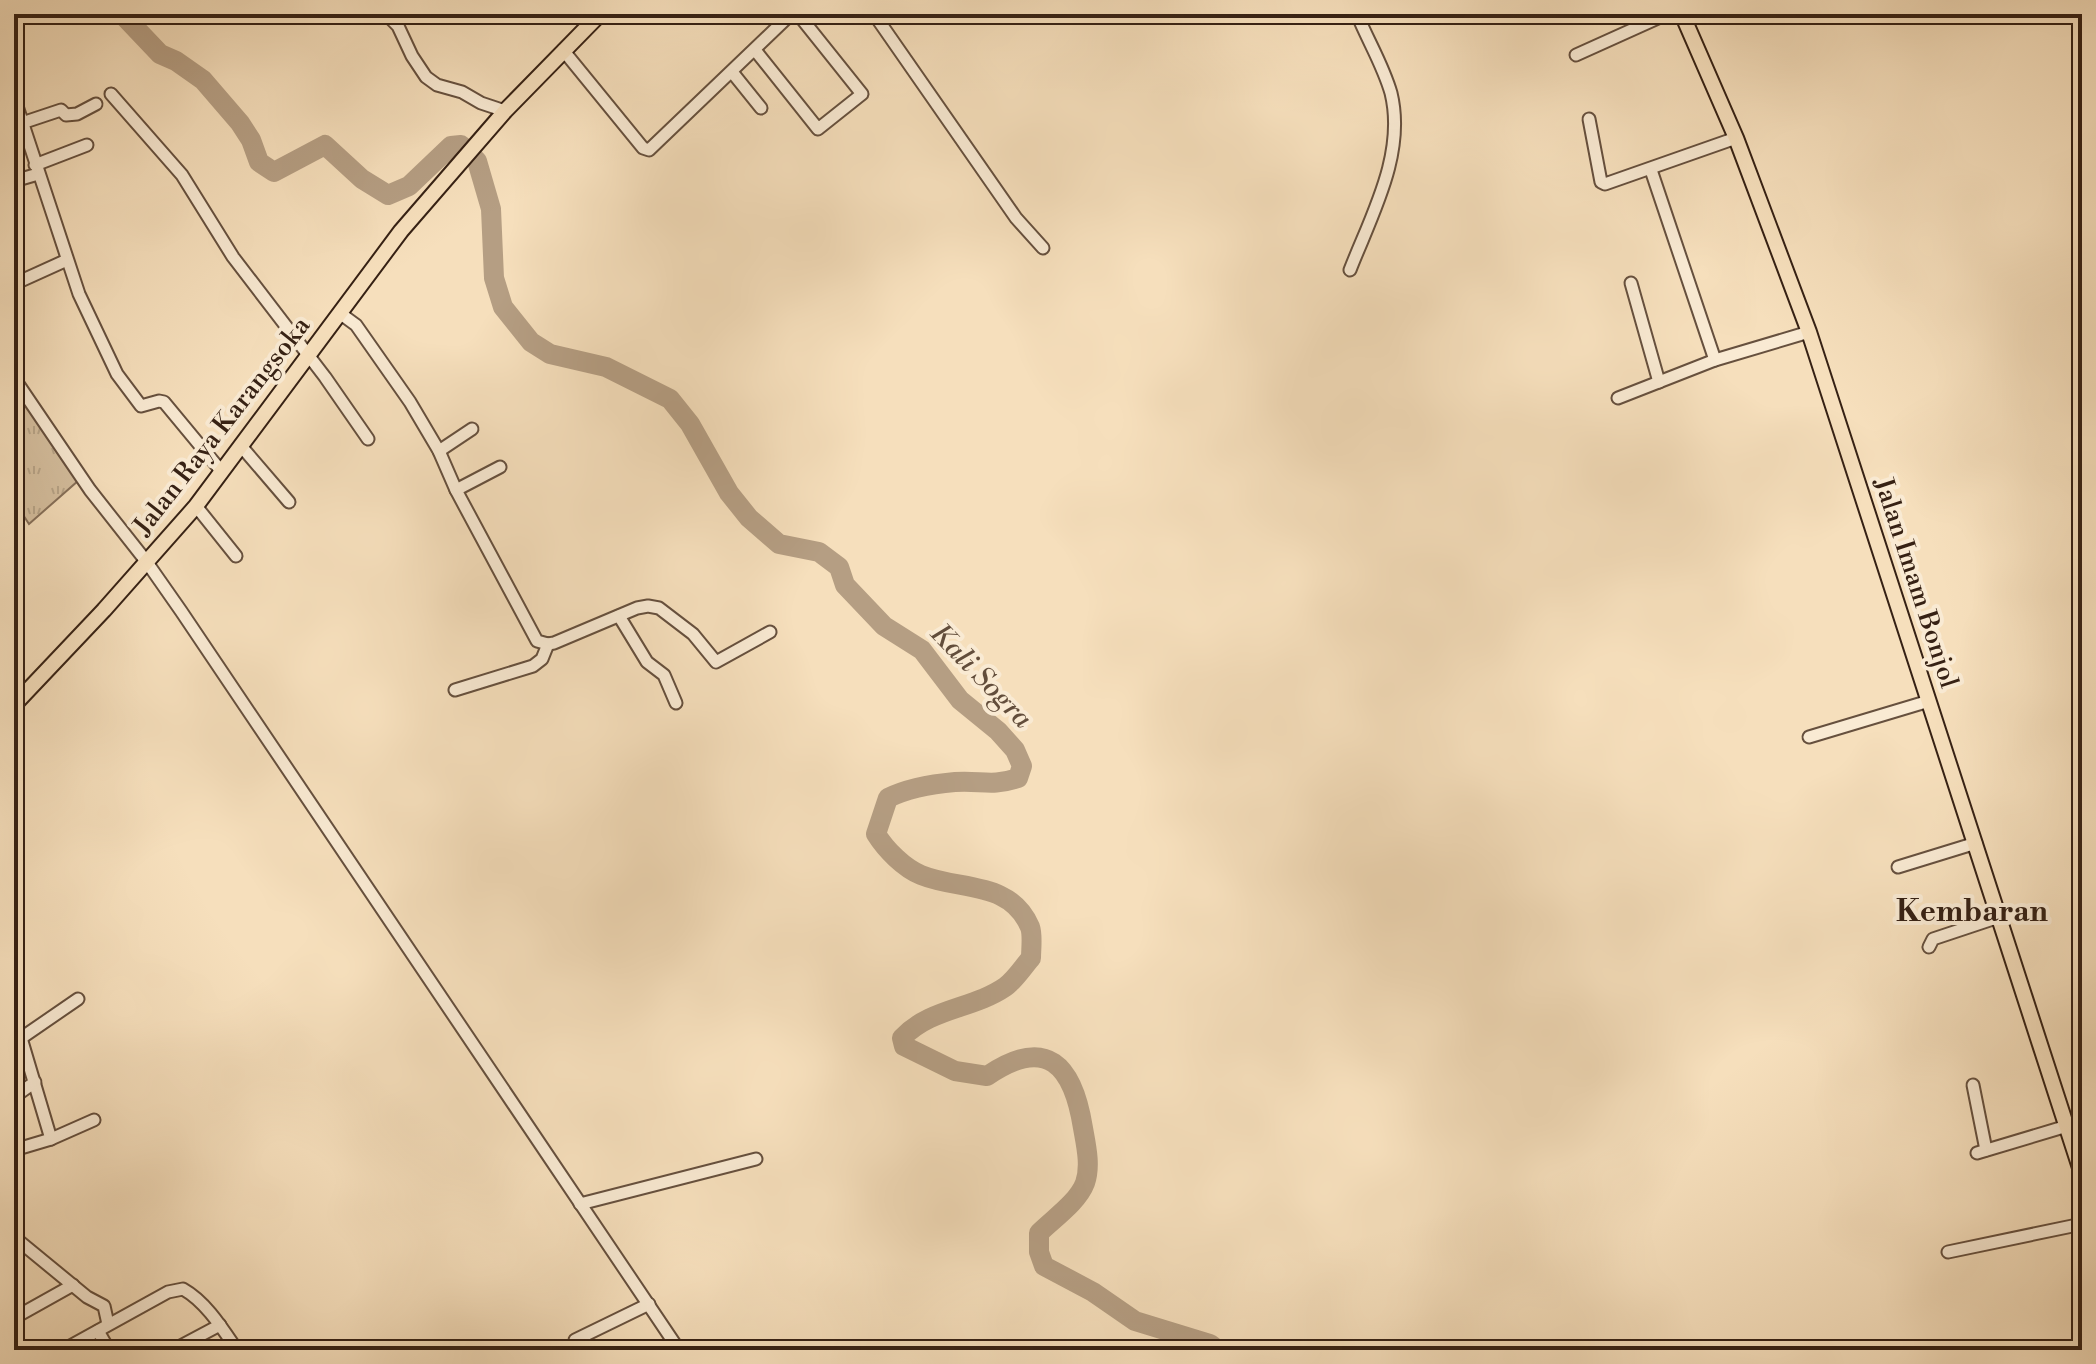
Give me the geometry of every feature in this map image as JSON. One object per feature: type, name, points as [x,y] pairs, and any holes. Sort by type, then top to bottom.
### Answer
[{"type":"main road","name":"Jalan Raya Karangsoka","points":[[14,705],[196,506],[401,231],[505,111],[600,14]]},
{"type":"main road","name":"Jalan Imam Bonjol","points":[[1682,14],[1736,138],[1809,332],[2082,1174]]},
{"type":"street","points":[[386,14],[398,26],[426,77],[437,85],[505,111]]},
{"type":"street","points":[[563,50],[643,148],[649,150],[791,14]]},
{"type":"street","points":[[755,50],[818,129],[862,94],[798,14]]},
{"type":"street","points":[[874,14],[1016,218],[1043,248]]},
{"type":"street","points":[[1350,270],[1384,185],[1391,158],[1393,122],[1393,102],[1383,70],[1357,14]]},
{"type":"street","points":[[1576,55],[1667,14]]},
{"type":"street","points":[[732,72],[761,108]]},
{"type":"street","points":[[111,94],[182,175],[233,257],[368,439]]},
{"type":"street","points":[[14,97],[67,260],[95,331],[117,374],[143,407],[164,402],[222,472]]},
{"type":"street","points":[[22,123],[61,110],[71,115],[96,104]]},
{"type":"street","points":[[1589,119],[1602,183],[1651,170],[1736,138]]},
{"type":"street","points":[[14,181],[87,145]]},
{"type":"street","points":[[1651,170],[1715,360]]},
{"type":"street","points":[[14,284],[67,260]]},
{"type":"street","points":[[1631,283],[1659,382]]},
{"type":"street","points":[[341,314],[356,325],[410,402],[439,451],[456,490],[534,637],[541,643],[548,644],[648,606],[659,608],[693,634],[716,662],[770,632]]},
{"type":"street","points":[[1618,398],[1715,360],[1809,332]]},
{"type":"street","points":[[14,378],[90,490],[146,561],[679,1350]]},
{"type":"street","points":[[439,451],[472,429]]},
{"type":"street","points":[[241,446],[289,502]]},
{"type":"street","points":[[456,490],[500,467]]},
{"type":"street","points":[[196,506],[236,556]]},
{"type":"street","points":[[619,616],[647,662],[664,675],[676,703]]},
{"type":"street","points":[[455,690],[533,666],[542,659],[548,644]]},
{"type":"street","points":[[1809,737],[1929,701]]},
{"type":"street","points":[[1898,867],[1976,843]]},
{"type":"street","points":[[1929,947],[1933,939],[1999,917]]},
{"type":"street","points":[[51,1139],[35,1082],[18,1040],[78,999]]},
{"type":"street","points":[[14,1097],[35,1082]]},
{"type":"street","points":[[1973,1085],[1982,1151],[2067,1126]]},
{"type":"street","points":[[14,1150],[51,1139],[94,1120]]},
{"type":"street","points":[[580,1204],[756,1159]]},
{"type":"street","points":[[1948,1252],[2082,1224]]},
{"type":"street","points":[[17,1244],[87,1297],[104,1306],[103,1328],[109,1350]]},
{"type":"street","points":[[14,1318],[73,1285]]},
{"type":"street","points":[[63,1350],[168,1292],[183,1289],[193,1295],[220,1325],[237,1350]]},
{"type":"street","points":[[575,1340],[649,1304]]},
{"type":"street","points":[[173,1350],[220,1325]]},
{"type":"green space","points":[[24,400],[79,480],[29,524],[14,501],[14,407]]},
{"type":"waterway","name":"Kali Sogra","points":[[122,14],[160,54],[203,80],[240,123],[251,140],[259,162],[274,172],[325,145],[362,179],[388,195],[409,186],[451,146],[461,145],[477,161],[491,209],[494,278],[503,307],[531,342],[550,354],[606,367],[670,399],[690,424],[729,493],[749,518],[779,544],[819,552],[839,567],[845,585],[884,626],[922,650],[960,700],[998,731],[1015,750],[1022,766],[1018,778],[993,783],[938,784],[888,798],[876,834],[896,858],[921,875],[983,889],[1010,901],[1021,912],[1031,934],[1031,958],[1009,984],[993,994],[925,1020],[902,1038],[904,1046],[955,1071],[987,1076],[1026,1058],[1041,1058],[1054,1063],[1064,1073],[1078,1106],[1087,1148],[1088,1170],[1077,1197],[1039,1233],[1039,1252],[1044,1266],[1093,1292],[1135,1321],[1210,1344],[1218,1350]]},
{"type":"district","name":"Kembaran","points":[[1972,912]]}]
